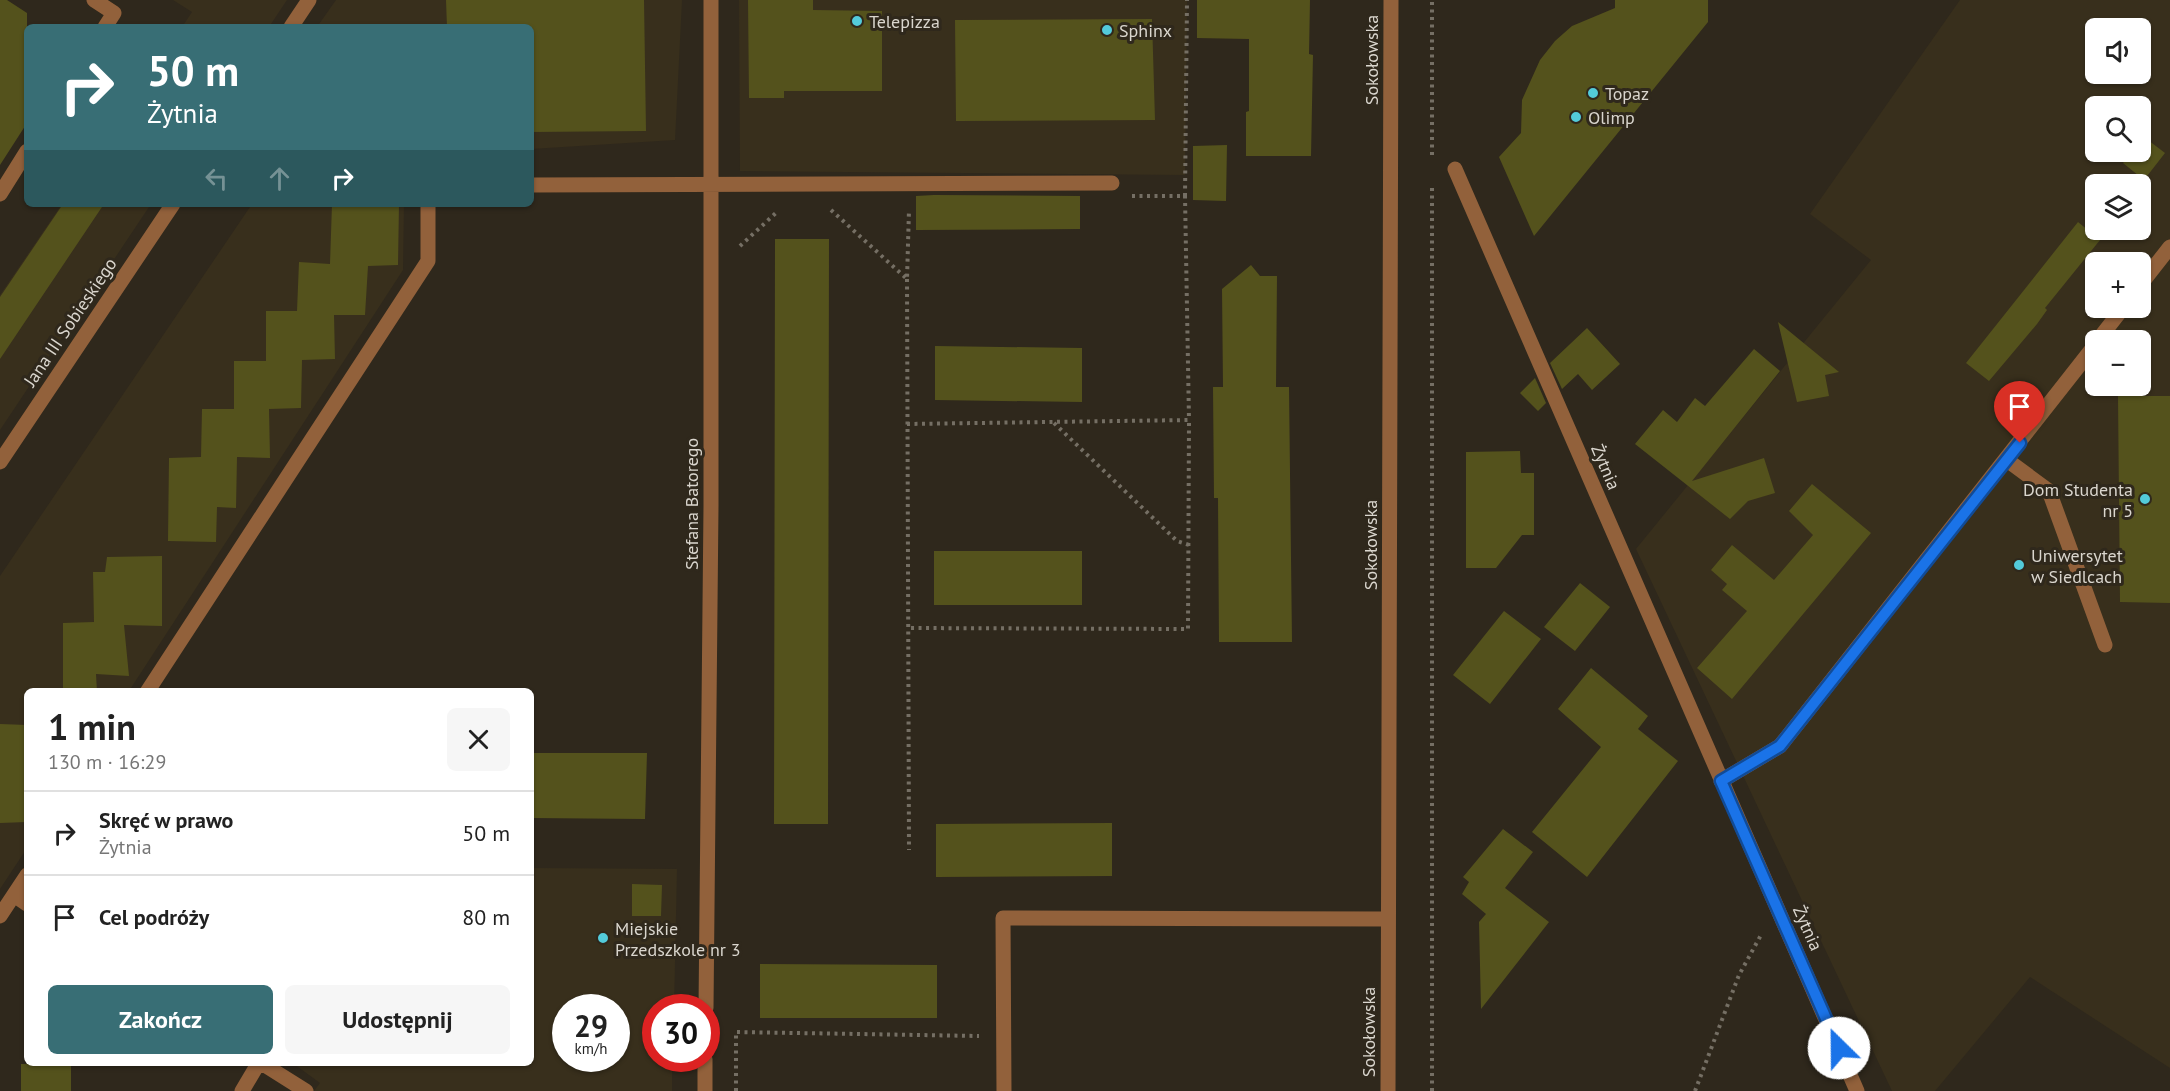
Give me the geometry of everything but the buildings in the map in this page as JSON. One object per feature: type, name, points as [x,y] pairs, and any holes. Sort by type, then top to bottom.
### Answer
[{"type":"street","points":[[94,0],[114,13],[107,24]]},
{"type":"street","points":[[293,24],[309,0]]},
{"type":"street","name":"Stefana Batorego","points":[[706,994],[711,506],[711,0]]},
{"type":"street","name":"Sokołowska","points":[[1388,1091],[1391,0]]},
{"type":"street","points":[[0,194],[24,156]]},
{"type":"street","name":"Żytnia","points":[[1455,169],[1857,1091]]},
{"type":"street","points":[[534,185],[1112,183]]},
{"type":"street","name":"Jana III Sobieskiego","points":[[0,462],[171,207]]},
{"type":"street","points":[[150,688],[428,261],[428,207]]},
{"type":"street","points":[[2151,271],[2170,247]]},
{"type":"street","points":[[2106,330],[2115,318]]},
{"type":"street","points":[[1721,781],[1780,746],[2085,358]]},
{"type":"street","points":[[2007,459],[2049,491],[2105,645]]},
{"type":"street","points":[[0,916],[24,880]]},
{"type":"street","points":[[14,895],[24,902]]},
{"type":"street","points":[[1004,1091],[1003,918],[1388,919]]},
{"type":"street","points":[[242,1091],[259,1066]]},
{"type":"street","points":[[263,1066],[306,1091]]},
{"type":"street","points":[[705,1072],[705,1091]]},
{"type":"path","points":[[908,628],[1188,629],[1189,420],[1185,196],[1187,0]]},
{"type":"path","points":[[1432,0],[1432,158]]},
{"type":"path","points":[[1432,181],[1432,1091]]},
{"type":"path","points":[[909,850],[907,279],[910,183]]},
{"type":"path","points":[[1112,183],[1112,196],[1185,196]]},
{"type":"path","points":[[824,204],[907,279]]},
{"type":"path","points":[[740,246],[782,207]]},
{"type":"path","points":[[908,424],[1189,420]]},
{"type":"path","points":[[1053,422],[1177,541],[1189,545]]},
{"type":"path","points":[[1695,1091],[1739,975],[1762,934],[1783,920]]},
{"type":"path","points":[[736,1091],[736,1032],[1004,1037]]},
{"type":"shaded area","points":[[173,0],[287,0],[271,24],[184,24],[192,12]]},
{"type":"shaded area","points":[[336,0],[682,0],[675,140],[534,149],[534,24],[319,24]]},
{"type":"shaded area","points":[[739,0],[1187,0],[1185,175],[740,171]]},
{"type":"shaded area","points":[[1960,0],[2170,0],[2170,1068],[2030,977],[1935,1091],[1892,1091],[1636,549],[1871,260],[1810,214]]},
{"type":"shaded area","points":[[60,207],[149,207],[0,430],[0,295]]},
{"type":"shaded area","points":[[250,207],[404,207],[403,270],[131,688],[24,688],[24,853],[0,889],[0,576]]},
{"type":"shaded area","name":"Miejskie Przedszkole nr 3","points":[[534,868],[677,869],[674,994],[642,994],[642,1072],[672,1072],[672,1091],[314,1091],[320,1083],[297,1066],[534,1066]]},
{"type":"place","name":"Telepizza","points":[[857,21]]},
{"type":"place","name":"Sphinx","points":[[1107,30]]},
{"type":"place","name":"Topaz","points":[[1593,93]]},
{"type":"place","name":"Olimp","points":[[1576,117]]},
{"type":"place","name":"Dom Studenta nr 5","points":[[2145,499]]},
{"type":"place","name":"Uniwersytet w Siedlcach","points":[[2019,565]]},
{"type":"place","name":"Miejskie Przedszkole nr 3","points":[[603,938]]},
{"type":"route","points":[[1839,1048],[1721,781],[1780,746],[2020,443]]}]
